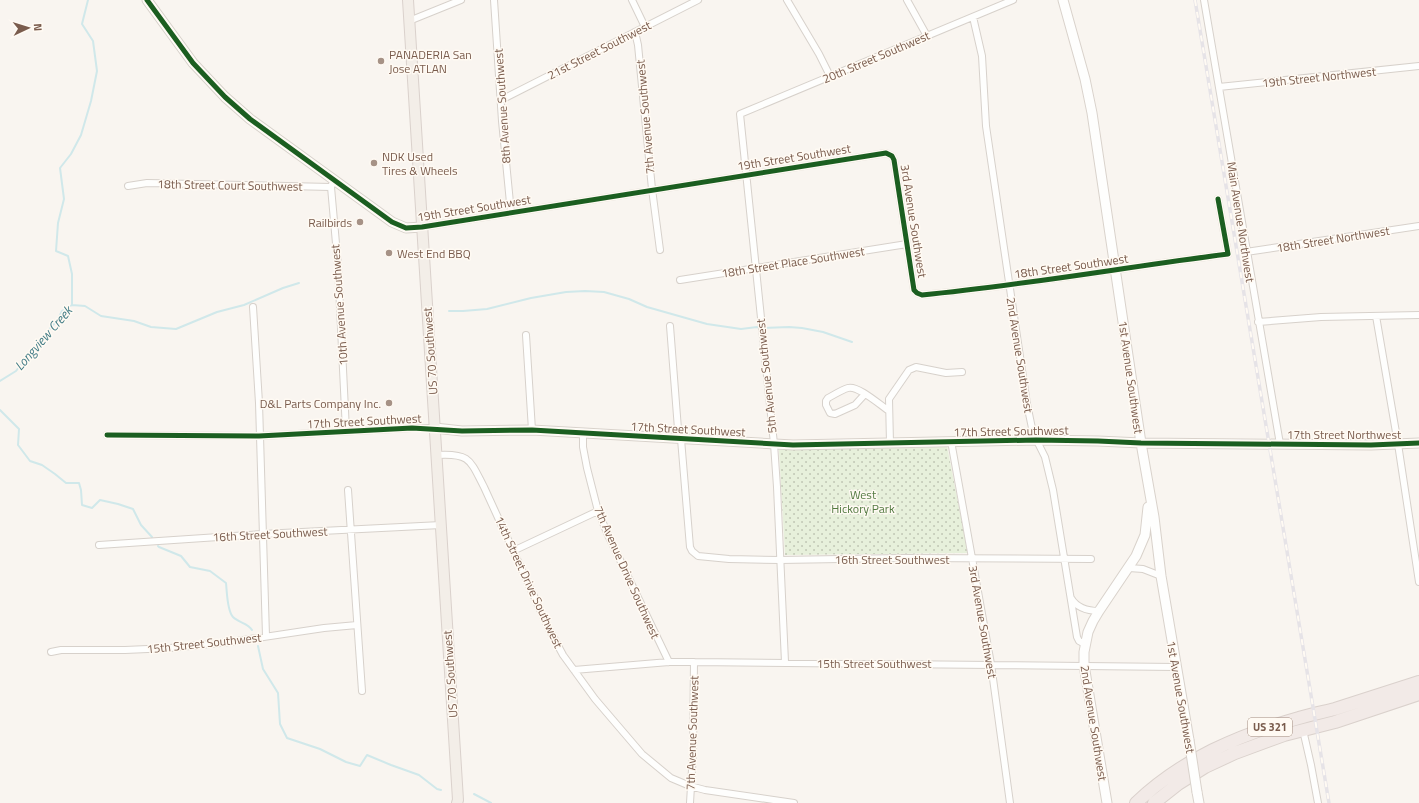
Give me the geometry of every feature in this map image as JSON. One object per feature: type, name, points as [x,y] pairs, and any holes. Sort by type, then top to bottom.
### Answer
[{"type":"highway","name":"US 321","points":[[1136,803],[1174,772],[1202,754],[1232,740],[1281,723],[1333,709],[1419,682]]},
{"type":"highway","name":"US 321","points":[[1154,803],[1178,784],[1205,767],[1235,753],[1419,694]]},
{"type":"main road","name":"US 70 Southwest","points":[[408,0],[458,802]]},
{"type":"street","name":"19th Street Southwest","points":[[147,0],[193,63],[225,97],[250,119],[333,183],[392,222],[406,228],[422,227],[652,189],[886,153],[888,154]]},
{"type":"street","points":[[409,21],[461,0]]},
{"type":"street","name":"8th Avenue Southwest","points":[[494,0],[511,213]]},
{"type":"street","points":[[632,0],[645,27]]},
{"type":"street","name":"21st Street Southwest","points":[[501,100],[698,0]]},
{"type":"street","points":[[787,0],[830,76]]},
{"type":"street","points":[[907,0],[927,36]]},
{"type":"street","name":"20th Street Southwest","points":[[740,114],[973,17],[999,2],[1013,0]]},
{"type":"street","name":"1st Avenue Southwest","points":[[1063,0],[1090,98],[1147,483],[1154,517],[1161,576],[1199,803]]},
{"type":"street","name":"Main Avenue Northwest","points":[[1204,0],[1280,444]]},
{"type":"street","name":"2nd Avenue Southwest","points":[[973,17],[982,56],[986,126],[1026,397],[1036,440],[1045,457],[1053,490],[1069,595],[1077,636],[1079,640],[1085,644]]},
{"type":"street","name":"7th Avenue Southwest","points":[[635,32],[638,45],[652,189],[660,250]]},
{"type":"street","name":"19th Street Northwest","points":[[1219,87],[1419,66]]},
{"type":"street","name":"5th Avenue Southwest","points":[[740,114],[774,444],[785,662]]},
{"type":"street","name":"3rd Avenue Southwest","points":[[888,154],[894,160],[914,290],[917,294]]},
{"type":"street","name":"18th Street Court Southwest","points":[[128,186],[147,182],[333,183]]},
{"type":"street","name":"10th Avenue Southwest","points":[[333,183],[346,431]]},
{"type":"street","name":"18th Street Southwest","points":[[917,294],[922,295],[1009,285],[1228,254],[1218,199]]},
{"type":"street","name":"18th Street Northwest","points":[[1246,252],[1419,226]]},
{"type":"street","name":"18th Street Place Southwest","points":[[680,280],[907,244]]},
{"type":"street","points":[[253,307],[259,403],[266,636]]},
{"type":"street","points":[[1258,322],[1318,317],[1419,315]]},
{"type":"street","points":[[1376,316],[1398,444],[1419,582]]},
{"type":"street","points":[[670,326],[678,428],[681,439]]},
{"type":"street","points":[[526,335],[532,430]]},
{"type":"street","points":[[890,443],[889,400],[909,370],[912,368],[921,367],[946,373],[962,372]]},
{"type":"street","points":[[865,394],[854,405],[835,414],[830,413],[826,405],[828,398],[849,388],[857,389],[865,394],[889,411]]},
{"type":"street","name":"17th Street Southwest","points":[[107,435],[259,436],[435,428],[462,430],[532,430],[774,444],[1036,440],[1269,444]]},
{"type":"street","name":"7th Avenue Drive Southwest","points":[[583,433],[587,468],[598,511],[669,662]]},
{"type":"street","name":"16th Street Southwest","points":[[681,439],[690,546],[695,554],[703,558],[729,560],[902,558],[1091,559]]},
{"type":"street","name":"3rd Avenue Southwest","points":[[951,441],[991,664],[1010,803]]},
{"type":"street","name":"17th Street Northwest","points":[[1269,444],[1419,443]]},
{"type":"street","name":"14th Street Drive Southwest","points":[[437,455],[457,454],[464,457],[472,464],[514,551],[549,629],[563,654],[595,699],[642,754],[671,778],[690,786],[794,803]]},
{"type":"street","name":"2nd Avenue Southwest","points":[[1107,803],[1084,665],[1085,644],[1093,621],[1099,610],[1129,568],[1146,535],[1149,511],[1147,483]]},
{"type":"street","points":[[348,490],[362,691]]},
{"type":"street","points":[[514,551],[598,511]]},
{"type":"street","name":"16th Street Southwest","points":[[99,545],[262,534],[441,525]]},
{"type":"street","points":[[1129,568],[1143,569],[1161,576]]},
{"type":"street","points":[[1069,595],[1079,606],[1093,611],[1099,610]]},
{"type":"street","name":"15th Street Southwest","points":[[51,652],[61,650],[170,648],[230,642],[357,625]]},
{"type":"street","name":"15th Street Southwest","points":[[574,670],[669,662],[1176,666]]},
{"type":"street","name":"7th Avenue Southwest","points":[[690,803],[693,753],[694,662]]},
{"type":"street","points":[[1303,730],[1312,765],[1318,803]]},
{"type":"green space","name":"West Hickory Park","points":[[947,446],[968,553],[785,555],[779,450]]},
{"type":"waterway","name":"Longview Creek","points":[[72,305],[72,274],[68,256],[56,251],[58,223],[64,199],[60,168],[71,154],[81,135],[91,101],[97,71],[93,41],[82,24],[88,0]]},
{"type":"waterway","points":[[72,305],[85,306],[101,316],[134,321],[151,327],[176,329],[217,312],[244,305],[283,288],[299,283]]},
{"type":"waterway","points":[[449,311],[487,309],[531,298],[566,292],[604,292],[629,299],[647,307],[707,324],[741,329],[757,327],[802,328],[823,332],[852,342]]},
{"type":"waterway","name":"Longview Creek","points":[[0,381],[16,371],[58,319],[62,311],[72,305]]},
{"type":"waterway","points":[[0,410],[19,429],[18,445],[30,461],[42,465],[66,483],[79,483],[82,505],[92,508],[100,500],[133,509],[141,525],[152,537]]},
{"type":"waterway","points":[[158,546],[181,556],[190,567],[210,571],[226,583],[231,614],[235,619],[252,630]]},
{"type":"waterway","points":[[258,646],[263,669],[278,693],[280,724],[287,738],[320,749],[346,762],[360,766],[367,755],[419,775],[437,789],[441,790]]},
{"type":"waterway","points":[[474,794],[491,803]]},
{"type":"railway","points":[[1195,0],[1329,803]]},
{"type":"cycle path","points":[[147,0],[193,63],[225,97],[250,119],[392,222],[406,228],[422,227],[886,153],[892,156],[894,160],[914,290],[922,295],[999,286],[1228,254],[1218,199]]},
{"type":"cycle path","points":[[107,435],[259,436],[412,428],[462,431],[532,430],[793,445],[1036,440],[1141,443],[1371,445],[1419,443]]},
{"type":"place","name":"PANADERIA San Jose ATLAN","points":[[381,61]]},
{"type":"place","name":"NDK Used Tires & Wheels","points":[[374,163]]},
{"type":"place","name":"Railbirds","points":[[360,222]]},
{"type":"place","name":"West End BBQ","points":[[389,253]]},
{"type":"place","name":"D&L Parts Company Inc.","points":[[389,403]]}]
